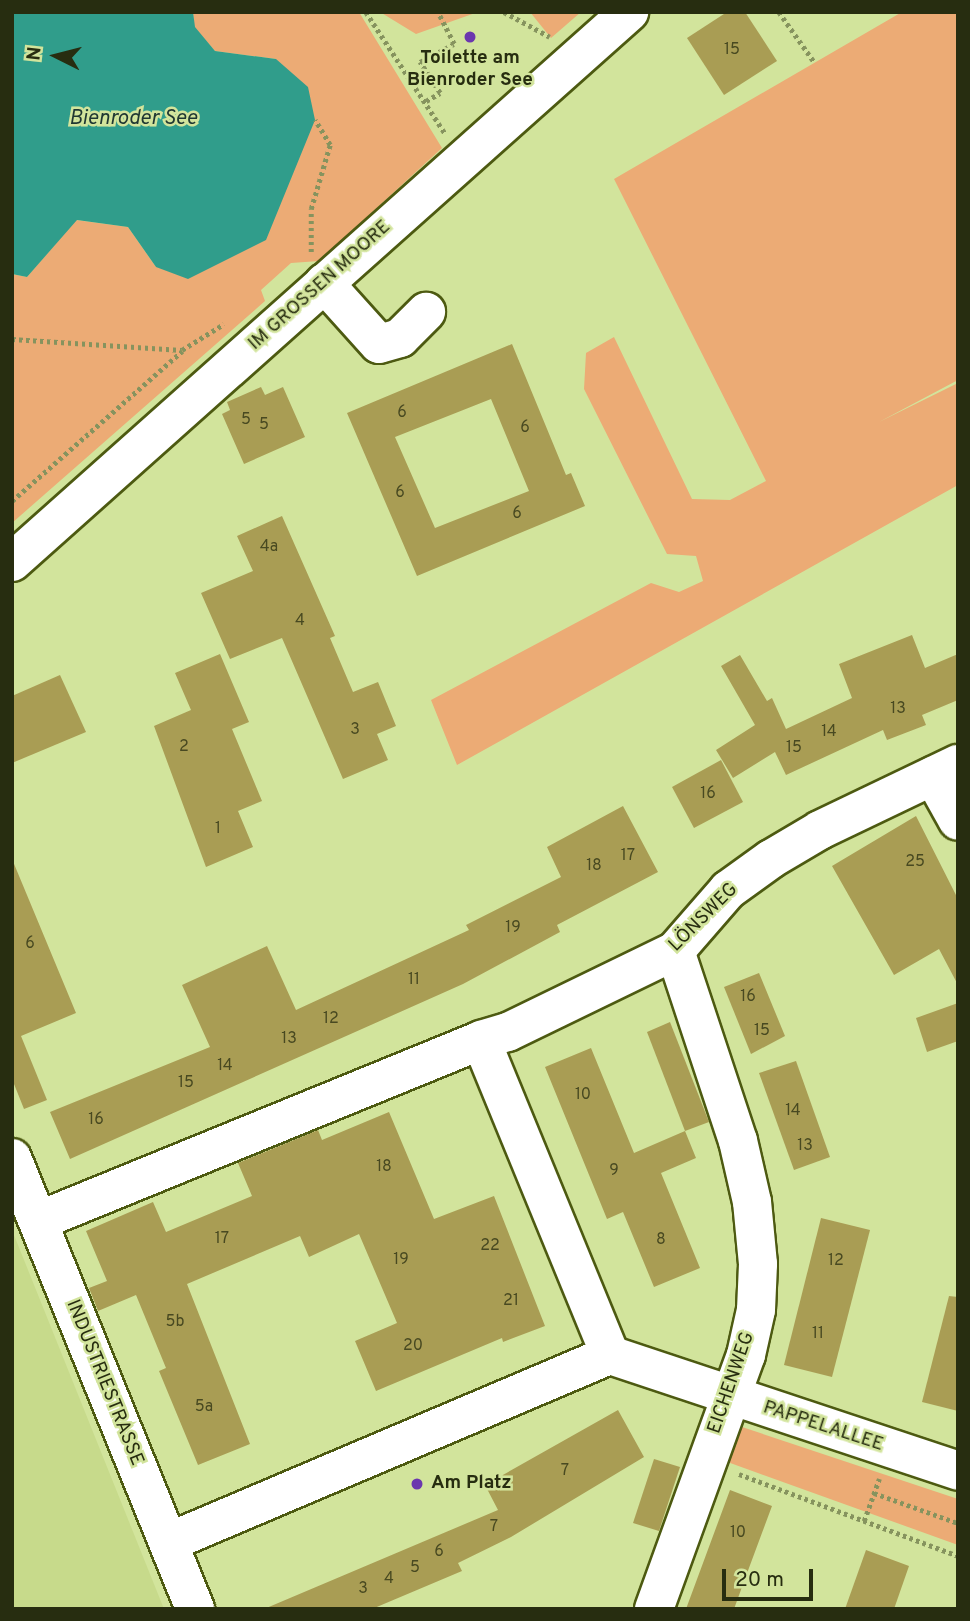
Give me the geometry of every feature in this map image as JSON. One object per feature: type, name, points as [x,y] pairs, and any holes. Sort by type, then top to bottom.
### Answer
[{"type":"street","name":"IM GROSSEN MOORE","points":[[12,562],[629,12]]},
{"type":"street","points":[[322,284],[379,344],[400,338],[426,312]]},
{"type":"street","points":[[946,770],[958,821]]},
{"type":"street","name":"LÖNSWEG","points":[[481,1040],[508,1032],[675,951],[728,890],[771,859],[820,830],[946,770]]},
{"type":"street","name":"EICHENWEG","points":[[654,1609],[727,1396],[746,1355],[756,1310],[752,1202],[738,1141],[675,951]]},
{"type":"street","points":[[38,1221],[481,1040],[610,1355],[169,1542]]},
{"type":"street","name":"INDUSTRIESTRASSE","points":[[12,1158],[195,1609]]},
{"type":"street","name":"PAPPELALLEE","points":[[610,1355],[958,1471]]},
{"type":"path","points":[[366,12],[463,160]]},
{"type":"path","points":[[426,101],[440,93],[421,62],[454,44],[438,12]]},
{"type":"path","points":[[504,12],[542,34],[586,50]]},
{"type":"path","points":[[779,12],[815,63]]},
{"type":"path","points":[[315,120],[330,145],[312,209],[310,234],[322,284]]},
{"type":"path","points":[[12,501],[183,350],[236,316]]},
{"type":"path","points":[[12,339],[183,350]]},
{"type":"path","points":[[864,1521],[890,1448]]},
{"type":"path","points":[[706,1459],[769,1488],[958,1556]]},
{"type":"path","points":[[874,1493],[958,1523]]},
{"type":"shaded area","points":[[193,12],[359,12],[442,148],[319,261],[291,263],[261,290],[265,301],[12,523],[12,274],[27,277],[76,220],[128,227],[156,267],[276,59],[215,51],[194,27]]},
{"type":"shaded area","points":[[380,12],[478,12],[416,34]]},
{"type":"shaded area","points":[[530,12],[581,12],[551,38]]},
{"type":"shaded area","points":[[902,12],[958,12],[958,380],[879,422],[958,383],[958,485],[457,765],[431,700],[651,583],[679,592],[703,581],[696,556],[667,554],[584,389],[586,353],[614,337],[692,499],[730,500],[766,481],[614,179]]},
{"type":"shaded area","points":[[12,1230],[164,1609],[12,1609]]},
{"type":"shaded area","points":[[736,1425],[958,1499],[958,1545],[722,1460]]},
{"type":"water","name":"Bienroder See","points":[[12,12],[193,12],[195,27],[215,51],[276,59],[308,87],[315,120],[266,240],[188,279],[156,267],[128,227],[77,220],[27,277],[12,274]]},
{"type":"building","points":[[727,12],[745,12],[777,61],[724,95],[687,38]]},
{"type":"building","points":[[512,344],[566,475],[571,473],[585,506],[417,576],[347,413]],"holes":[[[491,399],[529,491],[435,528],[395,437]]]},
{"type":"building","points":[[261,387],[265,395],[283,387],[305,437],[244,464],[222,414],[230,410],[227,402]]},
{"type":"building","points":[[282,516],[335,636],[330,638],[353,692],[378,682],[396,726],[377,734],[388,760],[343,779],[282,638],[230,659],[201,593],[253,571],[237,536]]},
{"type":"building","points":[[912,635],[925,668],[958,654],[958,700],[922,715],[926,725],[887,740],[883,730],[786,775],[775,752],[733,778],[716,750],[755,725],[721,666],[740,655],[767,701],[772,698],[786,729],[852,698],[839,664]]},
{"type":"building","points":[[220,654],[249,722],[232,729],[262,801],[238,811],[253,847],[206,867],[154,726],[191,710],[175,673]]},
{"type":"building","points":[[60,675],[86,732],[12,763],[12,696]]},
{"type":"building","points":[[721,760],[743,802],[694,828],[672,787]]},
{"type":"building","points":[[623,806],[658,872],[557,925],[560,932],[463,984],[70,1159],[50,1112],[210,1047],[182,985],[267,946],[296,1010],[469,930],[466,925],[561,877],[547,847]]},
{"type":"building","points":[[916,816],[958,899],[958,985],[939,949],[894,975],[832,866]]},
{"type":"building","points":[[12,859],[76,1013],[21,1036],[47,1100],[24,1109],[12,1079]]},
{"type":"building","points":[[759,973],[785,1036],[751,1054],[724,987]]},
{"type":"building","points":[[958,1003],[958,1041],[927,1052],[916,1018]]},
{"type":"building","points":[[670,1022],[709,1122],[685,1131],[647,1032]]},
{"type":"building","points":[[591,1048],[634,1153],[685,1131],[696,1158],[661,1173],[700,1268],[654,1287],[623,1212],[607,1219],[545,1067]]},
{"type":"building","points":[[796,1061],[830,1157],[794,1170],[759,1073]]},
{"type":"building","points":[[389,1112],[434,1219],[494,1196],[545,1326],[503,1342],[502,1338],[376,1391],[355,1341],[397,1323],[359,1234],[309,1257],[300,1236],[187,1284],[250,1444],[198,1465],[159,1371],[166,1368],[136,1295],[98,1311],[89,1288],[107,1281],[86,1231],[153,1202],[166,1232],[252,1196],[238,1163],[318,1130],[322,1140]]},
{"type":"building","points":[[821,1218],[870,1230],[832,1377],[784,1365]]},
{"type":"building","points":[[949,1296],[958,1297],[958,1411],[922,1402]]},
{"type":"building","points":[[618,1410],[644,1457],[511,1537],[458,1563],[462,1571],[372,1609],[264,1609],[498,1510],[485,1485]]},
{"type":"building","points":[[654,1459],[680,1467],[659,1531],[633,1523]]},
{"type":"building","points":[[730,1490],[772,1506],[734,1609],[686,1609]]},
{"type":"building","points":[[866,1550],[909,1566],[894,1609],[845,1609]]},
{"type":"place","name":"Toilette am Bienroder See","points":[[470,37]]},
{"type":"place","name":"Am Platz","points":[[417,1484]]}]
